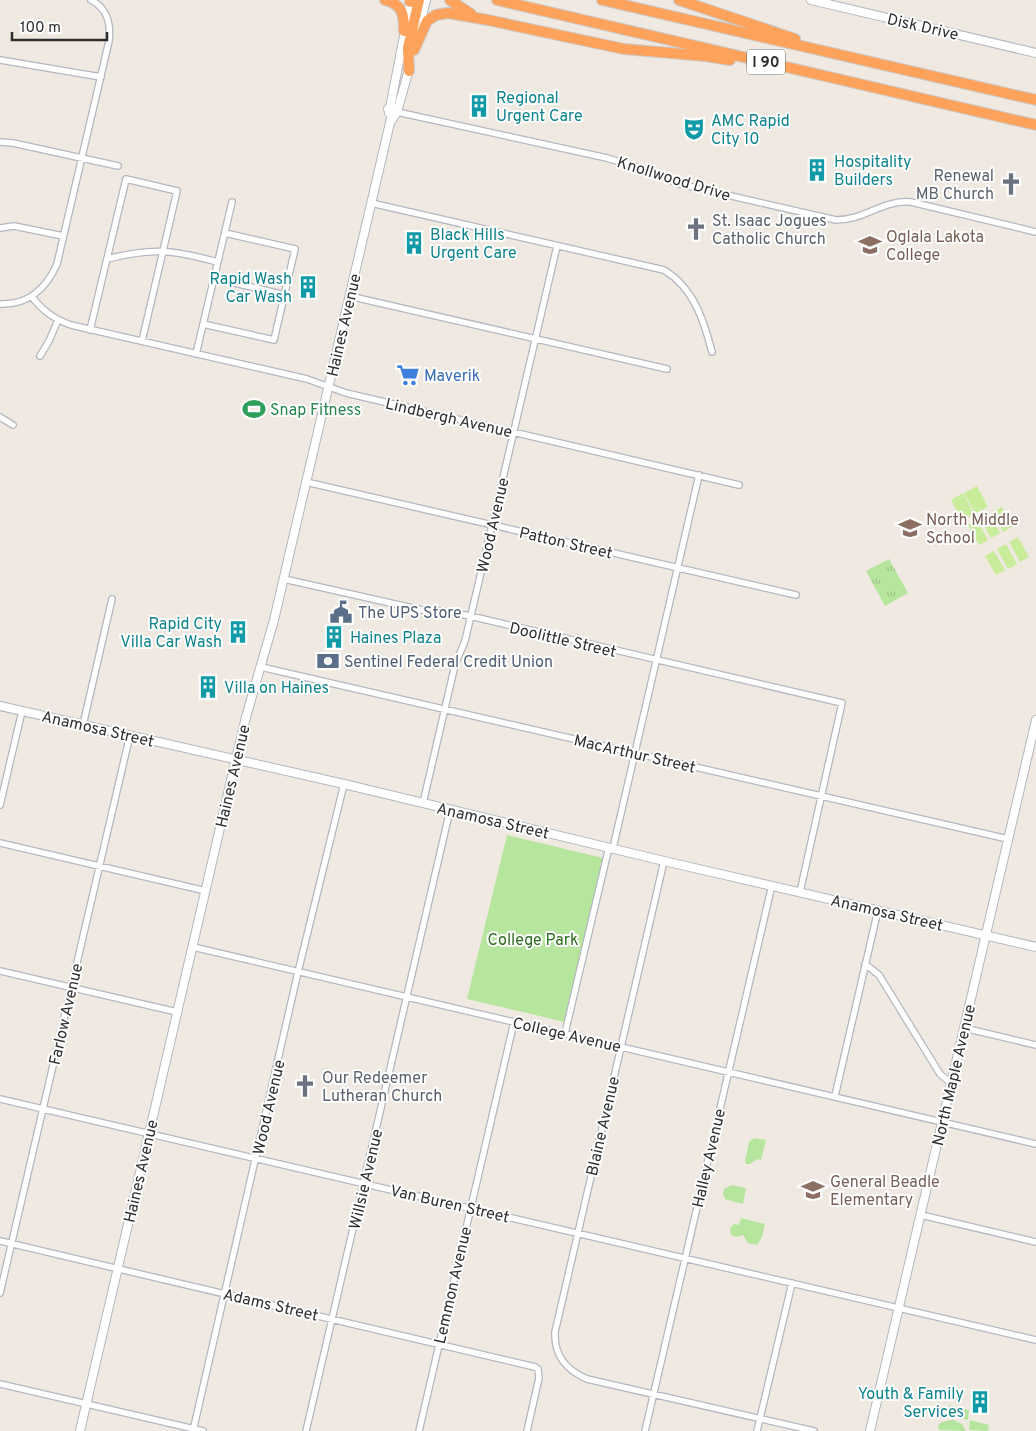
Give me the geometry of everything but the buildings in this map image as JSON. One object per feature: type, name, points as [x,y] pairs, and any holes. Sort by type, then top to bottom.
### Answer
[{"type":"highway","points":[[386,0],[398,4],[401,8],[404,31]]},
{"type":"highway","points":[[450,0],[470,13],[488,20]]},
{"type":"highway","name":"I 90","points":[[497,0],[1036,125]]},
{"type":"highway","name":"I 90","points":[[602,0],[1036,100]]},
{"type":"highway","points":[[679,0],[863,60]]},
{"type":"highway","points":[[409,71],[408,48],[413,1]]},
{"type":"highway","points":[[414,50],[424,27],[431,18],[448,13],[624,49],[705,56],[737,61],[757,60]]},
{"type":"main road","name":"Haines Avenue","points":[[80,1431],[246,717],[284,579],[370,203],[390,122],[397,112],[409,71],[426,0]]},
{"type":"main road","name":"Disk Drive","points":[[811,0],[1036,53]]},
{"type":"main road","points":[[390,122],[392,114],[388,109],[404,31],[413,1]]},
{"type":"main road","points":[[397,112],[394,103],[401,71],[399,56]]},
{"type":"main road","name":"Anamosa Street","points":[[0,706],[344,784],[664,861],[1036,947]]},
{"type":"main road","name":"North Maple Avenue","points":[[870,1431],[1036,720]]},
{"type":"street","points":[[0,304],[21,302],[32,297],[52,276],[57,264],[109,42],[110,27],[106,13],[91,0]]},
{"type":"street","points":[[0,60],[101,77]]},
{"type":"street","name":"Knollwood Drive","points":[[397,112],[607,158],[649,171],[679,184],[828,218],[846,220],[855,218],[899,201],[911,202],[1036,232]]},
{"type":"street","points":[[0,142],[13,143],[118,166]]},
{"type":"street","points":[[90,330],[126,180],[177,191],[142,341]]},
{"type":"street","points":[[196,354],[232,202]]},
{"type":"street","points":[[370,203],[655,267],[680,281],[696,304],[707,331],[712,352]]},
{"type":"street","points":[[0,228],[14,226],[64,236]]},
{"type":"street","points":[[203,324],[274,340],[295,249],[225,233]]},
{"type":"street","name":"Wood Avenue","points":[[423,803],[455,665],[465,641],[556,246]]},
{"type":"street","points":[[107,259],[141,251],[163,250],[218,262]]},
{"type":"street","points":[[214,278],[284,295]]},
{"type":"street","points":[[349,296],[667,369]]},
{"type":"street","name":"Lindbergh Avenue","points":[[32,297],[47,314],[58,320],[90,330],[307,380],[355,395],[739,485]]},
{"type":"street","points":[[40,356],[58,320]]},
{"type":"street","points":[[0,417],[13,426]]},
{"type":"street","points":[[565,1033],[635,753],[699,475]]},
{"type":"street","name":"Patton Street","points":[[306,482],[796,595]]},
{"type":"street","name":"Doolittle Street","points":[[284,579],[426,611],[442,611],[470,616],[842,703],[822,796]]},
{"type":"street","points":[[83,725],[112,599]]},
{"type":"street","name":"MacArthur Street","points":[[261,667],[1008,839]]},
{"type":"street","points":[[0,805],[22,711]]},
{"type":"street","name":"Farlow Avenue","points":[[0,1293],[130,735]]},
{"type":"street","name":"Wood Avenue","points":[[193,1430],[298,972],[344,784]]},
{"type":"street","points":[[800,892],[822,796]]},
{"type":"street","name":"Willsie Avenue","points":[[306,1431],[450,810]]},
{"type":"street","points":[[0,843],[206,892]]},
{"type":"street","name":"Blaine Avenue","points":[[653,1394],[587,1379],[574,1373],[562,1362],[556,1347],[555,1332],[664,861]]},
{"type":"street","name":"Halley Avenue","points":[[645,1431],[772,885]]},
{"type":"street","points":[[835,1096],[878,910]]},
{"type":"street","name":"College Avenue","points":[[193,947],[1036,1144]]},
{"type":"street","points":[[865,964],[879,975],[940,1074],[951,1084]]},
{"type":"street","points":[[0,971],[177,1012]]},
{"type":"street","name":"Lemmon Avenue","points":[[419,1431],[514,1022]]},
{"type":"street","points":[[964,1028],[1036,1045]]},
{"type":"street","name":"Van Buren Street","points":[[0,1099],[1036,1340]]},
{"type":"street","points":[[921,1215],[1036,1242]]},
{"type":"street","name":"Adams Street","points":[[0,1241],[531,1365],[538,1369],[538,1384],[527,1431]]},
{"type":"street","points":[[757,1431],[792,1284]]},
{"type":"street","points":[[0,1384],[203,1431]]},
{"type":"street","points":[[653,1394],[814,1431]]},
{"type":"green space","points":[[977,486],[988,507],[975,513],[964,493]]},
{"type":"green space","points":[[963,493],[974,514],[962,520],[951,500]]},
{"type":"green space","points":[[1002,507],[1012,527],[1003,532],[992,512]]},
{"type":"green space","points":[[989,513],[1000,533],[991,538],[980,518]]},
{"type":"green space","points":[[977,520],[988,540],[979,545],[968,525]]},
{"type":"green space","points":[[1018,537],[1029,557],[1020,562],[1009,542]]},
{"type":"green space","points":[[1006,544],[1017,564],[1008,569],[997,549]]},
{"type":"green space","points":[[994,551],[1005,570],[996,575],[985,556]]},
{"type":"green space","points":[[889,559],[908,593],[885,606],[866,571]]},
{"type":"green space","name":"College Park","points":[[507,835],[603,858],[565,1022],[467,999]]},
{"type":"green space","points":[[754,1138],[766,1140],[761,1160],[757,1159],[750,1164],[746,1164],[749,1142]]},
{"type":"green space","points":[[732,1185],[746,1188],[743,1204],[725,1199],[724,1189]]},
{"type":"green space","points":[[741,1218],[765,1224],[762,1237],[757,1245],[748,1243],[743,1235],[736,1237],[731,1235],[730,1228],[734,1224],[739,1225]]},
{"type":"green space","points":[[949,1405],[969,1410],[968,1420],[947,1414]]},
{"type":"green space","points":[[953,1420],[962,1424],[966,1431],[939,1430],[938,1426],[941,1422]]},
{"type":"green space","points":[[970,1420],[989,1425],[988,1431],[969,1430]]},
{"type":"place","name":"Regional Urgent Care","points":[[479,106]]},
{"type":"place","name":"AMC Rapid City 10","points":[[694,129]]},
{"type":"place","name":"Hospitality Builders","points":[[817,170]]},
{"type":"place","name":"Renewal MB Church","points":[[1011,184]]},
{"type":"place","name":"St. Isaac Jogues Catholic Church","points":[[696,229]]},
{"type":"place","name":"Black Hills Urgent Care","points":[[414,243]]},
{"type":"place","name":"Oglala Lakota College","points":[[870,245]]},
{"type":"place","name":"Rapid Wash Car Wash","points":[[308,287]]},
{"type":"place","name":"Maverik","points":[[408,375]]},
{"type":"place","name":"Snap Fitness","points":[[254,409]]},
{"type":"place","name":"North Middle School","points":[[910,528]]},
{"type":"place","name":"The UPS Store","points":[[341,612]]},
{"type":"place","name":"Rapid City Villa Car Wash","points":[[238,632]]},
{"type":"place","name":"Haines Plaza","points":[[334,637]]},
{"type":"place","name":"Sentinel Federal Credit Union","points":[[328,661]]},
{"type":"place","name":"Villa on Haines","points":[[208,687]]},
{"type":"place","name":"Our Redeemer Lutheran Church","points":[[305,1086]]},
{"type":"place","name":"General Beadle Elementary","points":[[813,1190]]},
{"type":"place","name":"Youth & Family Services","points":[[980,1402]]}]
